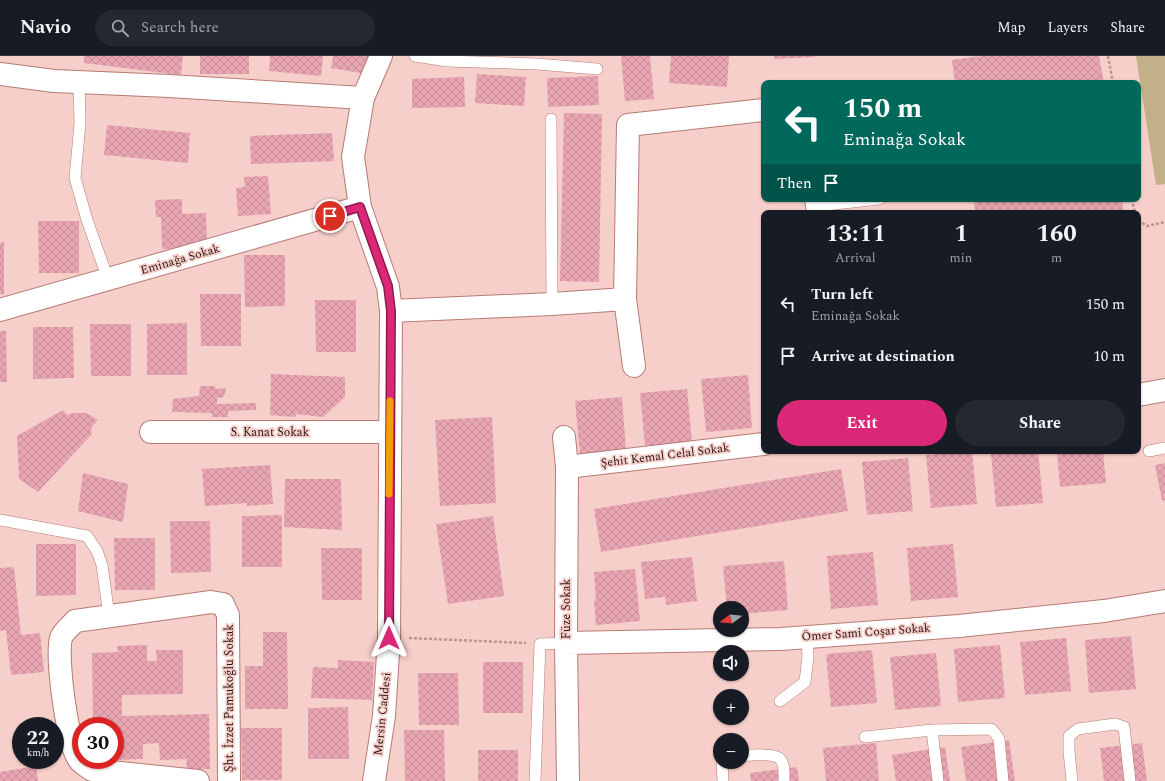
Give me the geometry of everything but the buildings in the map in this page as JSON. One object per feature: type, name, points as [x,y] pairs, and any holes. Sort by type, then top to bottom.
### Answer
[{"type":"street","name":"Mersin Caddesi","points":[[374,781],[384,716],[389,638],[389,432],[391,311],[388,286],[360,207],[353,157],[363,98],[381,56]]},
{"type":"street","points":[[0,74],[54,81],[169,86],[363,98]]},
{"type":"street","points":[[634,366],[625,299],[628,125],[761,110]]},
{"type":"street","name":"Eminağa Sokak","points":[[0,310],[360,207]]},
{"type":"street","points":[[391,311],[552,304],[625,299]]},
{"type":"street","points":[[1141,394],[1165,390]]},
{"type":"street","name":"S. Kanat Sokak","points":[[151,432],[389,432]]},
{"type":"street","name":"Füze Sokak","points":[[564,437],[567,467],[566,643],[568,781]]},
{"type":"street","name":"Şehit Kemal Celal Sokak","points":[[567,467],[761,444]]},
{"type":"street","name":"Ömer Sami Coşar Sokak","points":[[566,643],[807,637],[959,626],[1104,611],[1165,601]]},
{"type":"street","name":"Şht. İzzet Pamukoğlu Sokak","points":[[198,781],[92,770],[78,760],[72,745],[63,693],[60,653],[61,636],[75,621],[211,602],[222,604],[228,615],[229,781]]},
{"type":"lane","points":[[415,56],[447,61],[537,64],[597,69]]},
{"type":"lane","points":[[79,82],[80,123],[75,178],[87,220],[108,279]]},
{"type":"lane","points":[[551,119],[552,304]]},
{"type":"lane","points":[[817,206],[852,202]]},
{"type":"lane","points":[[1149,451],[1165,448]]},
{"type":"lane","points":[[0,520],[87,536],[97,551],[102,565],[109,616]]},
{"type":"lane","points":[[780,701],[805,682],[808,656],[807,637]]},
{"type":"lane","points":[[536,781],[540,644],[566,643]]},
{"type":"lane","points":[[1072,781],[1069,736],[1078,729],[1115,724],[1124,728],[1130,781]]},
{"type":"lane","points":[[865,737],[932,730],[991,729],[999,739],[1003,781]]},
{"type":"lane","points":[[932,730],[938,781]]},
{"type":"lane","points":[[749,756],[775,755],[780,758],[783,764],[784,781]]},
{"type":"lane","points":[[722,769],[723,781]]},
{"type":"path","points":[[1108,56],[1112,80]]},
{"type":"path","points":[[1141,222],[1147,226],[1165,222]]},
{"type":"path","points":[[389,638],[540,644]]},
{"type":"shaded area","points":[[1136,56],[1165,56],[1165,184],[1156,185],[1141,80],[1140,80]]},
{"type":"slow traffic","points":[[389,494],[390,401]]},
{"type":"route","points":[[330,216],[360,207],[388,286],[391,311],[389,432],[389,638]]}]
